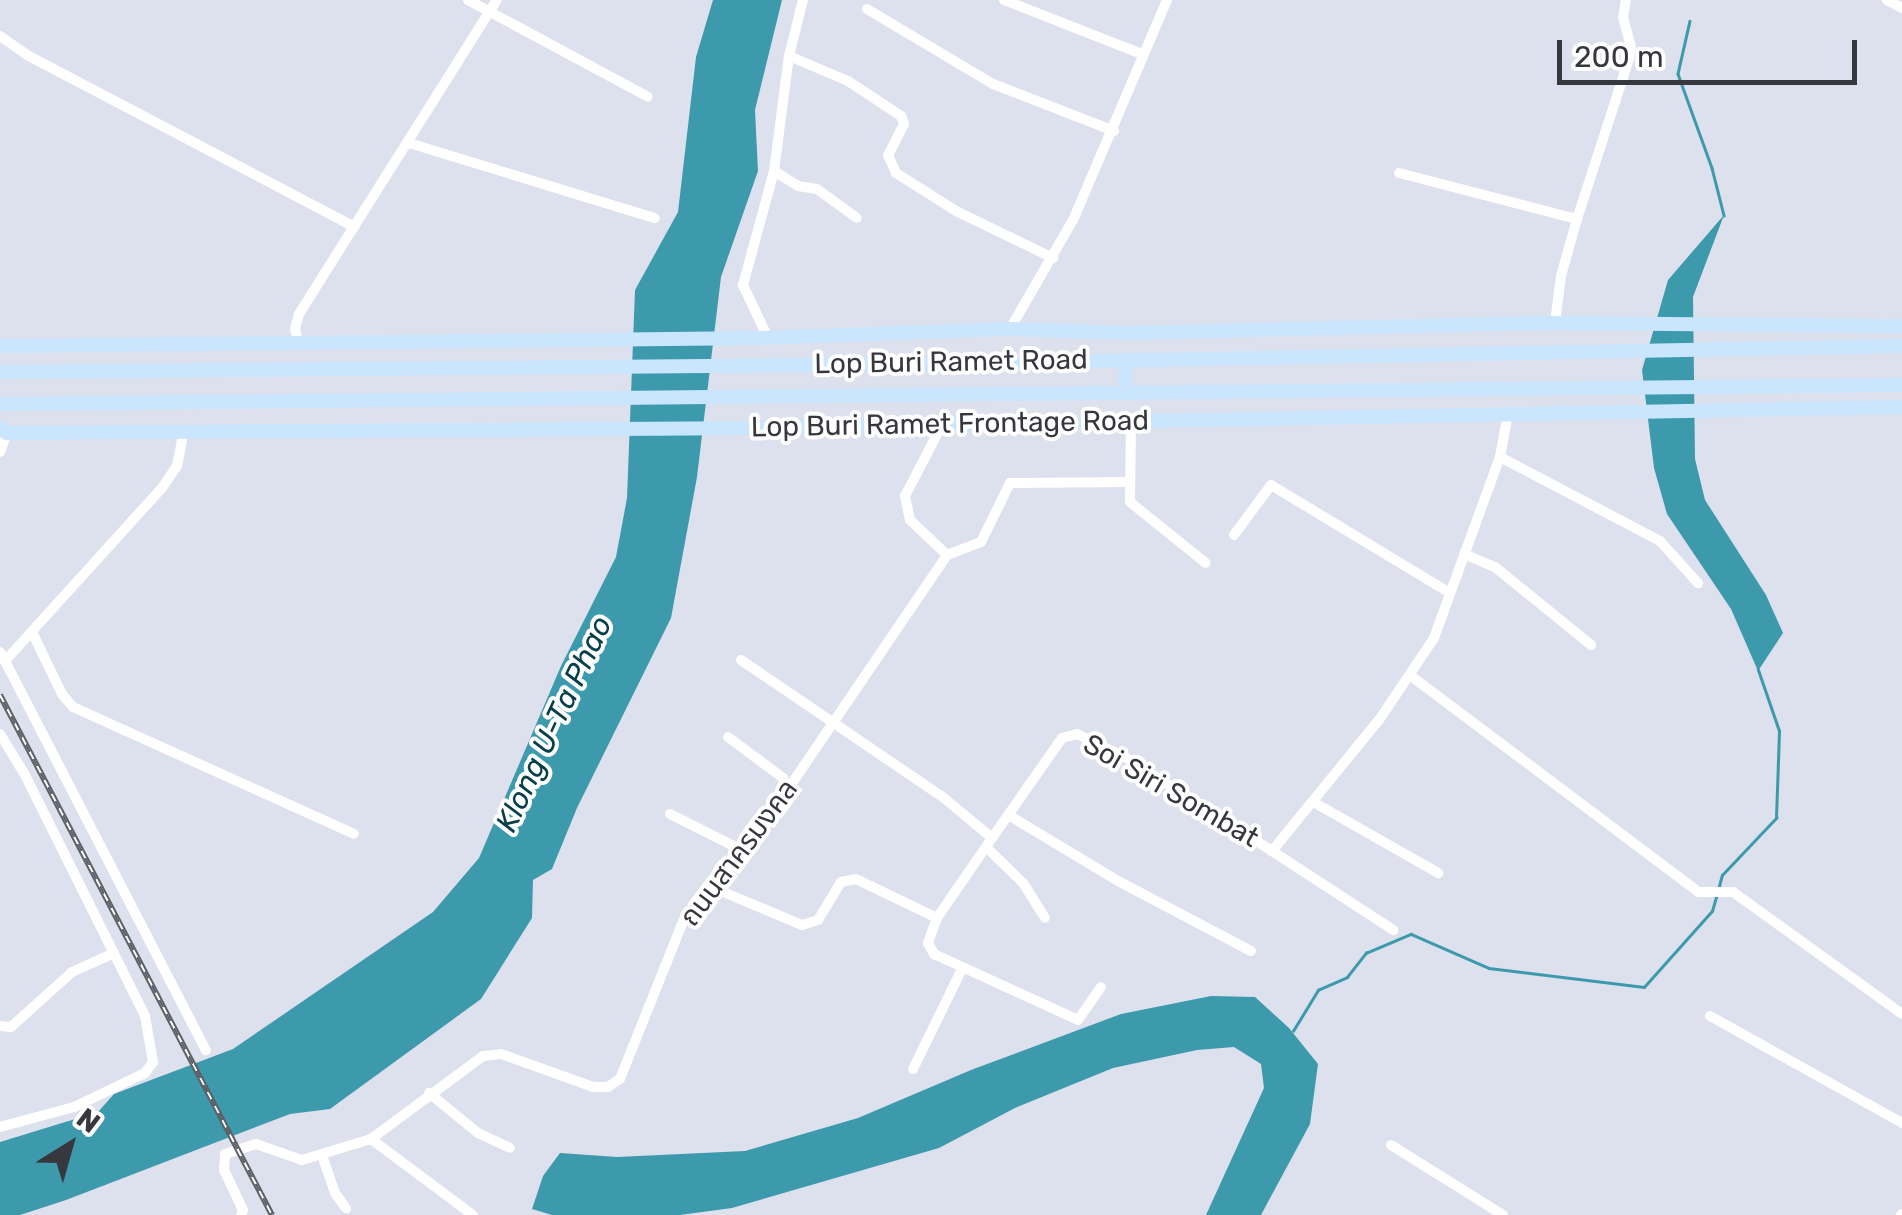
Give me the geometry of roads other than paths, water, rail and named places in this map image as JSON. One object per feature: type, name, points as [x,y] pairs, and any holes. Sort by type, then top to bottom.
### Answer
[{"type":"main road","points":[[0,346],[764,338],[1010,330],[1131,333],[1555,323],[1901,326]]},
{"type":"main road","points":[[298,344],[302,369]]},
{"type":"main road","name":"Lop Buri Ramet Road","points":[[0,372],[761,365],[1902,346]]},
{"type":"main road","points":[[1125,393],[1126,359]]},
{"type":"main road","name":"Lop Buri Ramet Road","points":[[0,404],[1902,385]]},
{"type":"main road","name":"Lop Buri Ramet Frontage Road","points":[[4,430],[612,430],[1902,407]]},
{"type":"street","points":[[468,0],[494,5],[648,96]]},
{"type":"street","points":[[764,338],[742,285],[774,171],[789,56],[803,0]]},
{"type":"street","points":[[1004,0],[1142,54]]},
{"type":"street","points":[[1010,330],[1053,258],[1114,131],[1166,0]]},
{"type":"street","points":[[1555,323],[1561,276],[1629,59],[1631,47],[1622,18],[1626,0]]},
{"type":"street","points":[[1887,0],[1902,8]]},
{"type":"street","points":[[298,344],[295,328],[299,314],[494,5]]},
{"type":"street","points":[[867,9],[994,84],[1114,131]]},
{"type":"street","points":[[0,36],[355,227]]},
{"type":"street","points":[[789,56],[848,81],[901,116],[904,124],[888,155],[896,173],[958,212],[1053,258]]},
{"type":"street","points":[[410,142],[656,218]]},
{"type":"street","points":[[774,171],[798,186],[817,189],[856,218]]},
{"type":"street","points":[[1399,173],[1577,219]]},
{"type":"street","name":"Soi Siri Sombat","points":[[937,918],[1062,738],[1077,734],[1125,757],[1272,851],[1315,802],[1411,676],[1434,638],[1500,457],[1508,414]]},
{"type":"street","points":[[1132,421],[1130,502],[1206,564]]},
{"type":"street","points":[[944,422],[905,496],[910,520],[947,555],[981,542],[1010,483],[1130,482]]},
{"type":"street","points":[[0,452],[4,430]]},
{"type":"street","points":[[184,431],[178,466],[162,488],[32,632],[2,657],[206,1050]]},
{"type":"street","points":[[1500,457],[1660,541],[1698,583]]},
{"type":"street","points":[[1234,535],[1271,486],[1450,593]]},
{"type":"street","points":[[1464,554],[1495,567],[1591,645]]},
{"type":"street","name":"ถนนสาครมงคล","points":[[241,1215],[243,1210],[224,1170],[225,1154],[256,1144],[302,1160],[371,1139],[483,1056],[501,1054],[593,1088],[615,1084],[684,919],[708,886],[744,851],[947,555]]},
{"type":"street","points":[[32,632],[62,694],[73,707],[354,834]]},
{"type":"street","points":[[741,660],[944,798],[1023,883],[1045,918]]},
{"type":"street","points":[[1411,676],[1699,892],[1732,892],[1902,1014]]},
{"type":"street","points":[[0,734],[145,1016],[154,1062],[145,1073],[74,1107],[0,1127]]},
{"type":"street","points":[[728,737],[783,778],[786,792]]},
{"type":"street","points":[[1315,802],[1438,873]]},
{"type":"street","points":[[670,814],[744,851]]},
{"type":"street","points":[[1010,816],[1120,882],[1251,952]]},
{"type":"street","points":[[1272,851],[1393,930]]},
{"type":"street","points":[[708,886],[802,925],[818,920],[841,882],[856,879],[937,918],[928,943],[934,954],[996,984],[1078,1020],[1100,987]]},
{"type":"street","points":[[0,1026],[11,1027],[72,972],[114,953]]},
{"type":"street","points":[[914,1069],[962,968]]},
{"type":"street","points":[[990,996],[996,984]]},
{"type":"street","points":[[1710,1016],[1902,1123]]},
{"type":"street","points":[[429,1093],[478,1133],[510,1148]]},
{"type":"street","points":[[371,1139],[473,1215]]},
{"type":"street","points":[[1391,1145],[1502,1215]]},
{"type":"street","points":[[322,1155],[335,1193],[346,1208]]},
{"type":"water","name":"Klong U-Ta Phao","points":[[713,0],[782,0],[755,110],[758,171],[721,277],[697,477],[671,618],[577,808],[552,869],[533,880],[532,918],[481,999],[330,1109],[290,1114],[66,1200],[20,1215],[0,1215],[0,1142],[98,1112],[114,1094],[233,1049],[433,912],[479,858],[561,666],[616,557],[627,498],[635,290],[678,212],[696,57]]},
{"type":"water","points":[[1724,215],[1693,297],[1695,459],[1705,500],[1766,595],[1783,633],[1758,671],[1731,609],[1667,514],[1654,468],[1642,370],[1668,280]]},
{"type":"water","points":[[1211,996],[1255,997],[1289,1028],[1318,1064],[1310,1124],[1261,1215],[1206,1215],[1264,1088],[1261,1064],[1234,1047],[1197,1050],[1113,1068],[1015,1108],[939,1148],[732,1208],[680,1215],[552,1215],[532,1209],[543,1176],[560,1153],[617,1157],[745,1151],[858,1118],[971,1070],[1121,1014]]},
{"type":"waterway","points":[[1690,21],[1678,74],[1712,168],[1724,215]]},
{"type":"waterway","points":[[1719,886],[1722,875],[1776,818],[1779,731],[1758,670]]},
{"type":"waterway","points":[[1293,1031],[1318,990],[1347,977],[1366,953],[1411,934],[1489,968],[1644,987],[1712,911],[1717,894]]},
{"type":"railway","points":[[0,695],[272,1215]]}]
